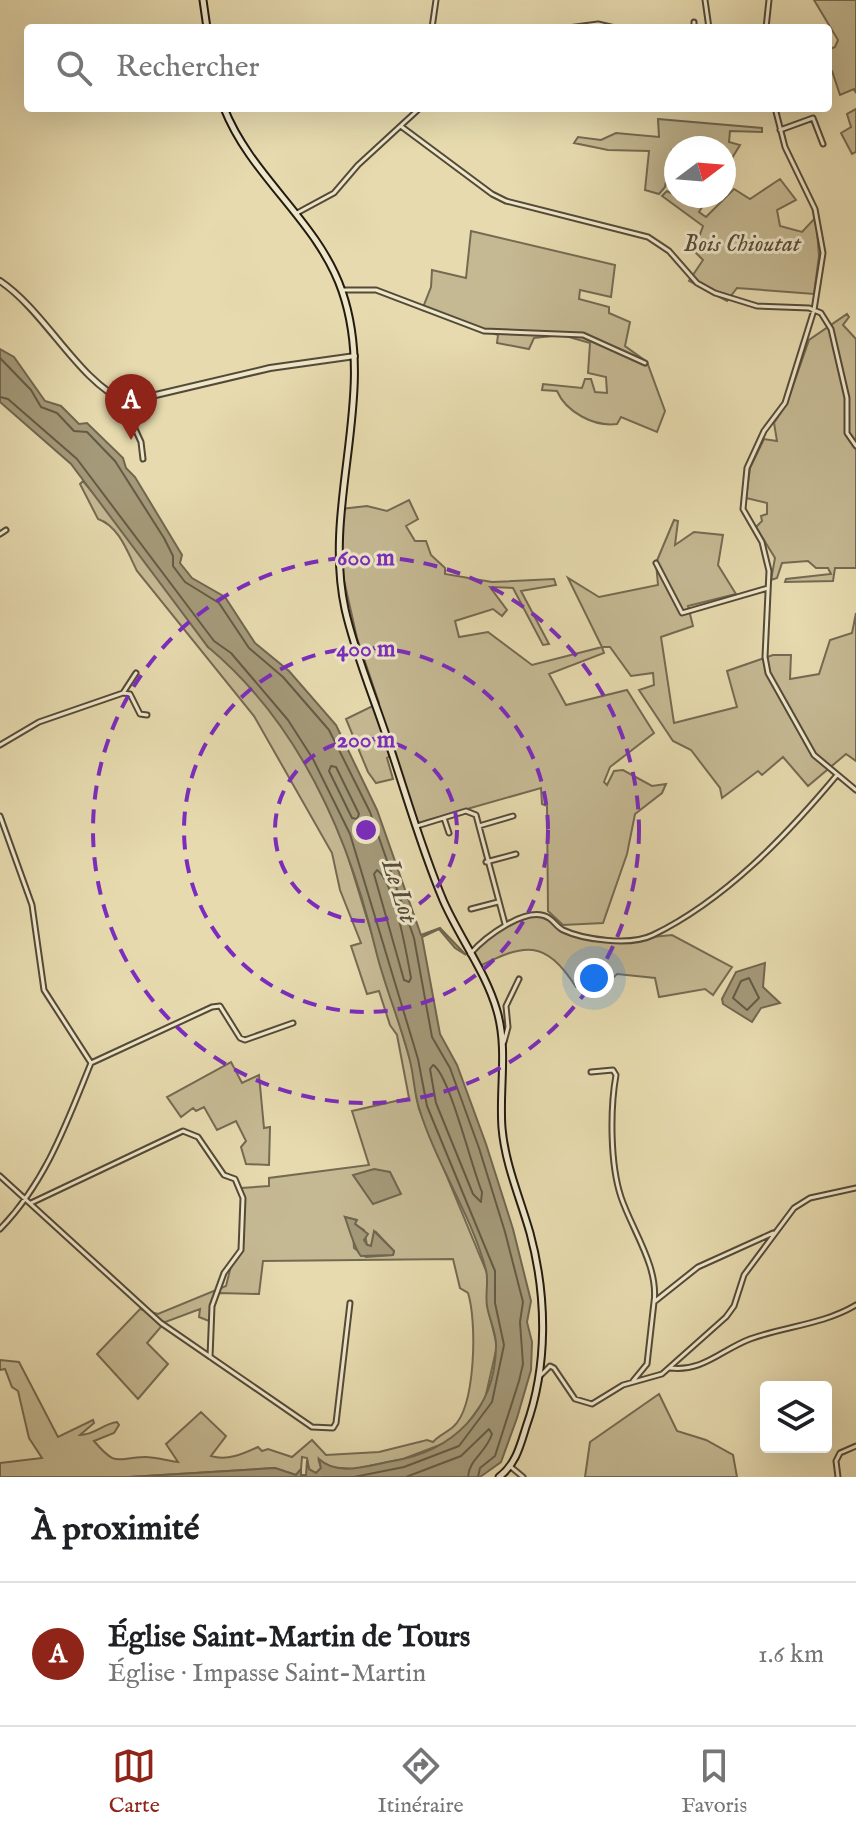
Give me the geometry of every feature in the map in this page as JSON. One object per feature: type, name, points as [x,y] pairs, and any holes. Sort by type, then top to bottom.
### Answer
[{"type":"main road","points":[[203,0],[206,24]]},
{"type":"main road","points":[[226,112],[250,159],[295,214],[342,290],[355,356],[355,390],[338,513],[337,558],[346,611],[435,881],[490,989],[498,1014],[502,1045],[502,1128],[511,1174],[536,1258],[543,1316],[535,1403],[511,1467],[499,1477]]},
{"type":"street","points":[[433,24],[436,0]]},
{"type":"street","points":[[705,0],[708,24]]},
{"type":"street","points":[[766,24],[769,0]]},
{"type":"street","points":[[295,214],[334,193],[358,165],[416,112]]},
{"type":"street","points":[[776,112],[780,130],[821,230],[823,253],[814,310],[785,403],[764,431],[747,468],[743,509],[767,555],[765,657],[768,673],[814,755],[856,790]]},
{"type":"street","points":[[780,130],[813,118],[823,144]]},
{"type":"street","points":[[402,127],[492,194],[506,201],[648,237],[669,251],[697,283],[715,293],[757,306],[814,310],[829,325],[847,398],[847,433],[856,446]]},
{"type":"street","points":[[0,281],[28,304],[90,373],[122,400],[141,442],[143,459]]},
{"type":"street","points":[[342,290],[376,290],[484,331],[583,335],[645,363]]},
{"type":"street","points":[[122,400],[135,402],[270,368],[355,356]]},
{"type":"street","points":[[0,534],[6,530]]},
{"type":"street","points":[[656,563],[682,613],[736,594],[768,588]]},
{"type":"street","points":[[123,693],[136,673]]},
{"type":"street","points":[[0,745],[39,722],[123,693],[130,694],[140,714],[147,715]]},
{"type":"street","points":[[470,954],[486,935],[505,924],[537,915],[550,918],[561,930],[586,936],[622,940],[652,935],[696,911],[759,858],[837,775]]},
{"type":"street","points":[[417,826],[471,812],[479,826],[486,862],[505,924]]},
{"type":"street","points":[[0,816],[32,905],[44,990],[91,1063]]},
{"type":"street","points":[[479,826],[513,816]]},
{"type":"street","points":[[444,818],[449,833]]},
{"type":"street","points":[[486,862],[516,854]]},
{"type":"street","points":[[471,909],[498,902]]},
{"type":"street","points":[[502,1045],[508,1037],[506,1006],[519,979]]},
{"type":"street","points":[[0,1229],[28,1202],[58,1143],[91,1063],[212,1007],[220,1006],[240,1038],[245,1040],[293,1023]]},
{"type":"street","points":[[591,1072],[613,1070],[616,1075],[610,1104],[620,1194],[651,1267],[654,1302],[647,1364],[633,1381]]},
{"type":"street","points":[[28,1202],[183,1131],[198,1137],[224,1175],[235,1179],[243,1198],[241,1250],[224,1273],[212,1306],[210,1357]]},
{"type":"street","points":[[0,1176],[161,1323],[312,1427],[333,1428],[346,1356],[350,1303]]},
{"type":"street","points":[[670,1368],[726,1317],[734,1306],[744,1275],[801,1202],[856,1188]]},
{"type":"street","points":[[654,1302],[698,1267],[774,1233]]},
{"type":"street","points":[[539,1379],[546,1369],[554,1368],[575,1399],[585,1405],[601,1402],[633,1381],[670,1368],[694,1368],[747,1340],[831,1320],[856,1305]]},
{"type":"street","points":[[838,1477],[836,1461],[840,1453],[856,1446]]},
{"type":"street","points":[[511,1467],[523,1477]]},
{"type":"green space","points":[[814,0],[856,0],[856,93],[854,89],[840,95],[832,71],[832,48],[838,40],[832,24],[828,24]]},
{"type":"green space","points":[[856,109],[856,152],[852,154],[841,133],[851,127],[847,114]]},
{"type":"green space","name":"Bois Chioutat","points":[[658,119],[762,128],[762,132],[730,131],[730,136],[664,136],[664,188],[659,194],[645,190],[649,151],[608,150],[574,143],[578,137],[601,140],[616,133],[659,137]]},
{"type":"green space","name":"Bois Chioutat","points":[[780,179],[796,200],[777,210],[780,226],[802,232],[816,217],[819,256],[814,294],[737,288],[727,301],[689,281],[703,260],[694,251],[703,226],[678,208],[702,208],[699,212],[706,217],[715,208],[736,208],[736,190],[750,199]]},
{"type":"green space","points":[[471,231],[615,265],[611,297],[580,290],[579,299],[609,307],[609,313],[630,322],[625,346],[647,362],[665,411],[657,432],[621,417],[617,424],[590,420],[567,405],[557,391],[542,390],[543,384],[582,388],[585,379],[591,379],[595,392],[607,393],[606,377],[588,373],[590,343],[562,335],[534,338],[529,349],[497,343],[498,335],[422,310],[431,287],[432,270],[466,278]]},
{"type":"green space","points":[[847,314],[849,317],[843,325],[856,339],[856,568],[835,568],[833,581],[785,582],[786,579],[831,574],[828,568],[816,568],[808,561],[782,563],[777,578],[771,580],[775,558],[756,527],[762,521],[761,516],[767,514],[767,503],[746,498],[750,468],[764,439],[777,441],[774,423],[787,403],[809,340]]},
{"type":"green space","points":[[83,481],[124,530],[208,647],[226,659],[282,724],[306,763],[342,837],[411,1062],[419,1109],[487,1273],[487,1304],[497,1346],[485,1399],[453,1440],[403,1459],[354,1469],[327,1467],[319,1461],[321,1468],[316,1473],[309,1469],[307,1458],[302,1457],[301,1469],[296,1475],[275,1468],[129,1477],[0,1477],[0,1463],[42,1458],[29,1438],[18,1391],[12,1387],[5,1369],[0,1370],[0,1360],[19,1362],[58,1437],[93,1420],[94,1423],[80,1435],[117,1422],[119,1425],[114,1433],[94,1441],[108,1455],[118,1460],[145,1457],[178,1462],[166,1444],[201,1412],[226,1436],[211,1456],[223,1458],[258,1447],[262,1451],[268,1449],[292,1457],[312,1440],[326,1455],[379,1452],[427,1440],[433,1442],[461,1417],[472,1363],[471,1306],[468,1293],[460,1288],[453,1259],[263,1261],[259,1294],[219,1293],[209,1321],[199,1317],[200,1309],[165,1322],[147,1343],[168,1364],[138,1399],[97,1354],[140,1309],[158,1314],[226,1286],[231,1266],[241,1252],[241,1188],[269,1186],[269,1178],[369,1165],[352,1111],[409,1098],[397,1035],[390,1025],[379,991],[367,994],[351,946],[361,943],[340,890],[332,853],[254,716],[137,571],[117,534],[98,519],[80,484]],"holes":[[[345,1217],[356,1220],[355,1224],[364,1230],[367,1245],[371,1246],[376,1232],[394,1251],[393,1255],[366,1257],[354,1248],[353,1232]]]},
{"type":"green space","points":[[409,500],[418,519],[406,526],[415,541],[426,541],[431,555],[445,568],[445,574],[492,582],[554,579],[556,585],[521,591],[549,644],[543,645],[513,588],[490,587],[507,610],[502,616],[493,609],[455,621],[459,637],[488,632],[532,665],[602,647],[604,653],[549,674],[566,705],[627,690],[654,733],[610,767],[604,782],[607,785],[614,771],[623,770],[652,786],[666,784],[662,793],[635,814],[627,854],[603,923],[563,925],[548,911],[547,806],[542,804],[541,788],[418,823],[394,754],[387,758],[393,779],[376,783],[368,772],[346,719],[379,703],[357,638],[339,558],[341,509],[367,506],[387,511]]},
{"type":"green space","points":[[674,520],[678,521],[675,545],[694,532],[723,535],[718,565],[736,594],[688,606],[693,626],[661,637],[674,723],[737,707],[727,671],[773,655],[791,655],[790,679],[819,674],[830,640],[852,633],[856,613],[856,761],[846,754],[808,786],[783,757],[762,775],[758,771],[722,798],[720,788],[691,750],[673,741],[639,690],[654,685],[653,673],[631,676],[610,647],[602,647],[568,578],[599,597],[658,585],[656,563]]},
{"type":"green space","points":[[537,915],[550,918],[561,930],[586,936],[622,940],[672,935],[732,967],[713,995],[705,989],[659,997],[655,978],[617,974],[611,980],[576,987],[554,960],[533,950],[509,953],[478,967],[470,954],[485,939],[509,925]]},
{"type":"green space","points":[[231,1062],[242,1083],[259,1075],[264,1128],[270,1127],[269,1165],[246,1164],[241,1147],[246,1141],[236,1121],[217,1130],[204,1107],[196,1111],[193,1108],[181,1117],[167,1097]]},
{"type":"green space","points":[[659,1394],[677,1431],[706,1440],[733,1455],[737,1477],[585,1477],[590,1442]]},
{"type":"water","name":"Le Lot","points":[[0,349],[14,357],[45,401],[61,406],[79,424],[87,423],[123,458],[126,468],[135,477],[182,555],[180,563],[192,578],[225,597],[255,643],[289,671],[336,725],[377,810],[421,935],[440,928],[466,955],[455,948],[439,929],[422,937],[440,1034],[457,1065],[486,1144],[513,1229],[531,1301],[527,1322],[532,1342],[531,1370],[501,1462],[480,1477],[129,1477],[275,1468],[296,1475],[301,1469],[301,1475],[306,1475],[307,1460],[309,1469],[316,1473],[321,1468],[319,1459],[344,1469],[415,1456],[452,1437],[479,1408],[494,1370],[496,1342],[487,1306],[487,1274],[480,1249],[426,1129],[406,1047],[365,908],[335,825],[316,785],[269,711],[240,677],[208,647],[71,464],[0,402]]},
{"type":"water","points":[[765,963],[763,987],[780,1003],[761,1008],[752,1022],[723,1004],[722,999],[736,972]]},
{"type":"water","points":[[374,1169],[390,1172],[401,1194],[373,1204],[353,1175]]},
{"type":"water","points":[[345,1217],[357,1220],[355,1224],[368,1234],[364,1240],[367,1245],[371,1246],[374,1231],[394,1251],[393,1255],[361,1256]]},
{"type":"place","name":"Église Saint-Martin de Tours","points":[[131,440]]}]
